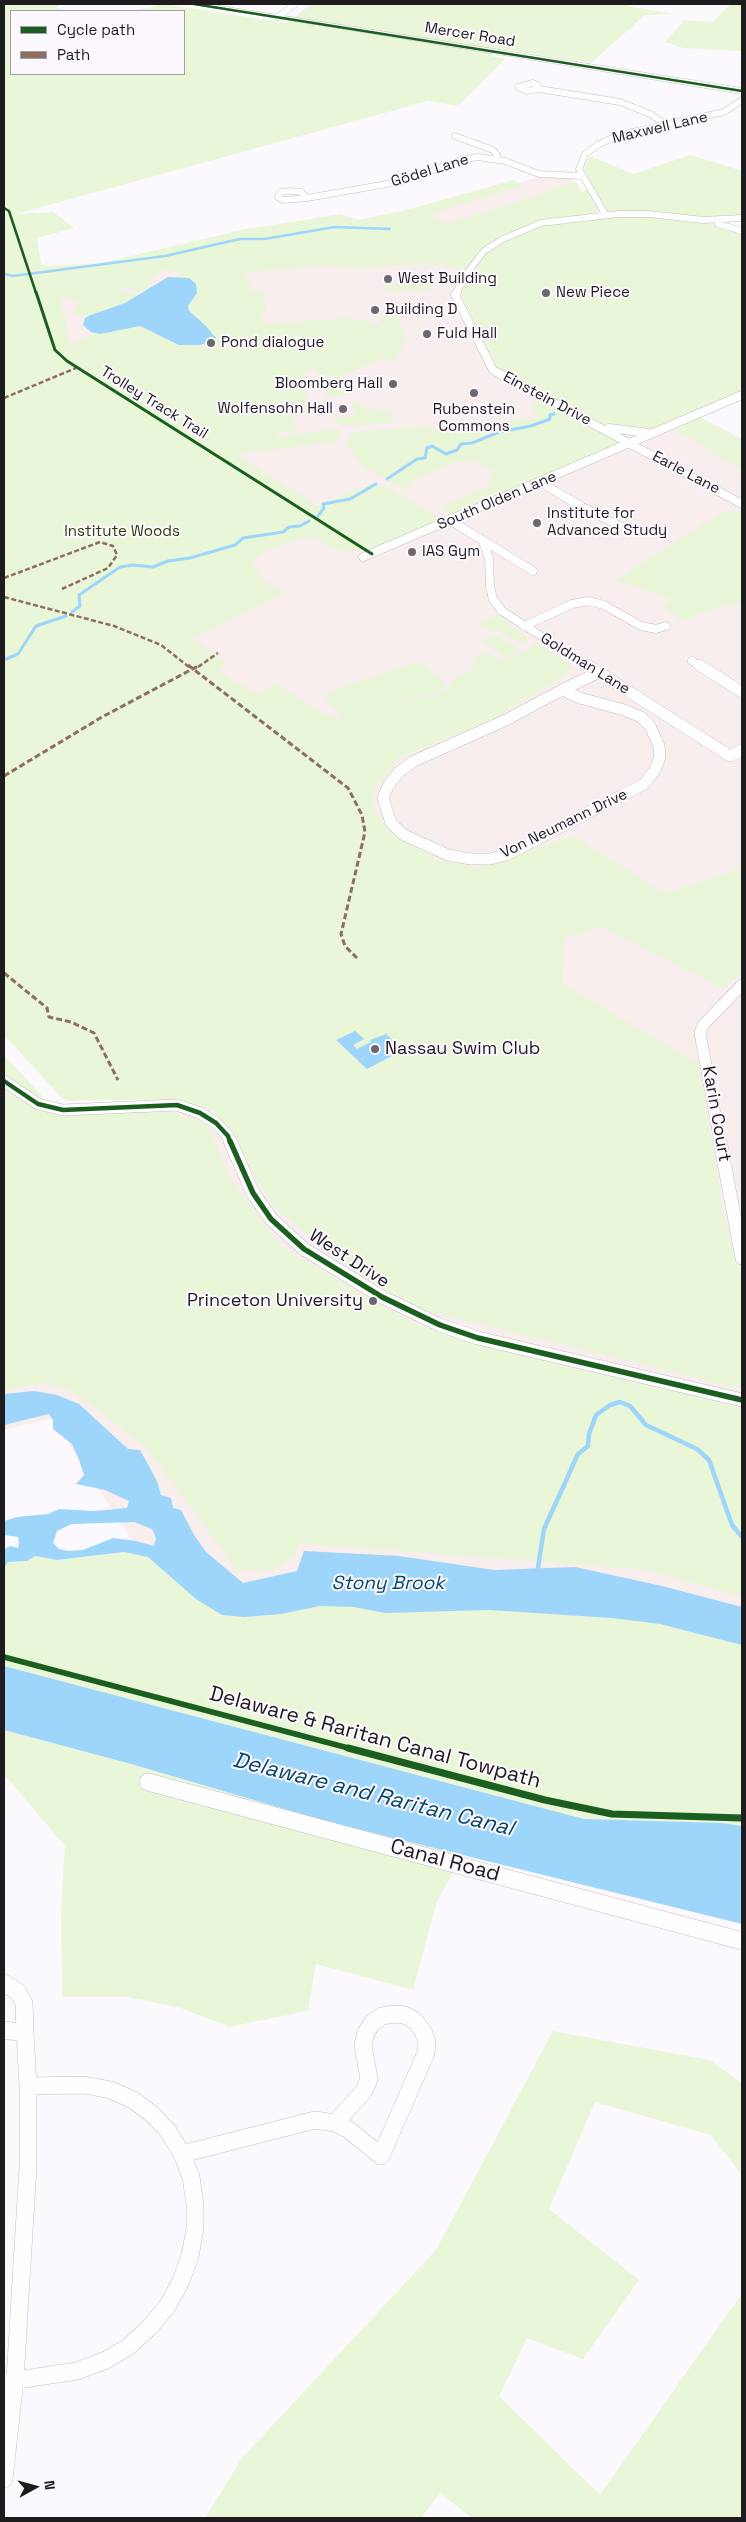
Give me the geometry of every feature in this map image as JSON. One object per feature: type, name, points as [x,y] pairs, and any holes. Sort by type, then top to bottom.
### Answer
[{"type":"main road","name":"Mercer Road","points":[[194,4],[742,91]]},
{"type":"street","points":[[278,17],[295,4]]},
{"type":"street","points":[[539,89],[620,102],[650,114],[666,125]]},
{"type":"street","name":"Maxwell Lane","points":[[582,176],[579,169],[582,158],[599,144],[630,132],[724,112],[742,100]]},
{"type":"street","points":[[455,136],[494,150],[495,158]]},
{"type":"street","name":"Gödel Lane","points":[[307,198],[404,180],[470,158],[495,158],[539,174],[582,176]]},
{"type":"street","points":[[582,176],[605,214]]},
{"type":"street","name":"Einstein Drive","points":[[631,443],[493,370],[455,295],[477,258],[503,239],[542,223],[605,214],[649,214],[702,220],[742,231]]},
{"type":"street","name":"Einstein Drive","points":[[702,220],[742,218]]},
{"type":"street","name":"South Olden Lane","points":[[363,557],[742,396]]},
{"type":"street","points":[[594,424],[639,433],[654,433]]},
{"type":"street","name":"Earle Lane","points":[[631,443],[742,504]]},
{"type":"street","points":[[542,482],[582,507],[624,528]]},
{"type":"street","points":[[451,521],[533,571]]},
{"type":"street","name":"Goldman Lane","points":[[483,542],[489,558],[490,587],[493,599],[502,610],[524,626],[730,756],[742,750]]},
{"type":"street","points":[[524,626],[572,604],[588,601],[604,606],[642,626],[656,629],[666,626]]},
{"type":"street","points":[[692,661],[742,692]]},
{"type":"street","name":"Von Neumann Drive","points":[[562,690],[580,698],[624,710],[641,717],[650,726],[659,746],[660,757],[655,770],[644,784],[506,855],[490,859],[471,859],[448,855],[404,835],[391,823],[385,810],[383,798],[388,786],[399,772],[422,757],[506,720],[562,690],[599,672]]},
{"type":"street","name":"Karin Court","points":[[742,985],[703,1025],[700,1033],[742,1258]]},
{"type":"street","name":"West Drive","points":[[4,1081],[38,1104],[63,1110],[145,1104],[177,1105],[200,1113],[216,1122],[228,1136],[233,1154],[253,1193],[272,1219],[304,1249],[382,1297],[440,1325],[478,1338],[742,1400]]},
{"type":"street","name":"Canal Road","points":[[148,1782],[742,1941]]},
{"type":"street","points":[[4,1983],[18,1992],[24,2003],[28,2086],[28,2166],[9,2381],[4,2479]]},
{"type":"street","points":[[182,2154],[315,2120],[335,2123],[349,2130],[381,2156],[426,2053],[427,2042],[423,2030],[415,2021],[405,2015],[394,2014],[382,2016],[372,2023],[366,2033],[363,2045],[369,2068],[369,2079],[364,2092],[335,2123]]},
{"type":"street","points":[[4,2030],[25,2033]]},
{"type":"street","points":[[9,2381],[77,2371],[106,2360],[128,2347],[150,2328],[168,2304],[187,2265],[195,2229],[195,2204],[191,2177],[182,2154],[168,2131],[152,2115],[133,2100],[111,2090],[84,2085],[28,2086]]},
{"type":"shaded area","points":[[690,155],[742,171],[693,413],[742,439],[742,1653],[266,1622],[150,1568],[52,1418],[4,1430],[4,1184],[254,1029],[127,617],[306,515],[370,554],[342,533],[60,350],[36,279],[412,215],[538,177],[573,179],[582,192]]},
{"type":"green space","name":"Institute Woods","points":[[4,4],[61,4],[56,8],[69,10],[10,10],[10,75],[185,75],[185,10],[136,10],[163,4],[287,23],[311,4],[630,4],[627,6],[674,14],[645,15],[591,63],[501,49],[490,56],[505,59],[458,106],[428,101],[16,214],[53,212],[75,228],[37,238],[41,264],[47,266],[101,263],[246,229],[341,214],[358,220],[406,210],[514,180],[523,186],[427,215],[446,224],[520,202],[570,183],[576,182],[582,192],[586,190],[599,212],[539,221],[521,228],[485,246],[465,271],[440,265],[424,264],[355,268],[328,265],[245,272],[251,291],[263,290],[266,296],[262,297],[267,311],[259,312],[266,324],[351,318],[397,330],[382,325],[378,316],[396,314],[406,340],[395,359],[377,361],[345,374],[320,377],[316,369],[303,370],[306,379],[301,380],[308,401],[307,405],[315,406],[316,402],[324,401],[326,408],[310,410],[310,414],[291,416],[296,431],[277,432],[278,437],[337,429],[340,432],[336,442],[235,454],[318,506],[375,482],[381,486],[384,485],[440,519],[384,545],[369,549],[374,553],[370,555],[363,550],[341,551],[313,538],[301,538],[268,550],[252,561],[262,579],[284,593],[192,638],[225,662],[220,672],[257,694],[275,684],[323,714],[344,718],[325,697],[327,693],[415,663],[423,664],[446,685],[444,689],[368,715],[448,690],[451,681],[473,669],[474,657],[487,653],[500,661],[522,653],[537,643],[573,667],[562,677],[495,718],[401,757],[374,789],[375,811],[391,833],[435,859],[478,868],[574,836],[664,894],[742,869],[742,972],[722,988],[602,927],[564,937],[562,984],[699,1064],[724,1217],[742,1274],[742,1389],[392,1302],[275,1208],[214,1112],[175,1099],[65,1101],[4,1035]],"holes":[[[162,270],[177,271],[197,293],[188,306],[189,311],[216,338],[214,341],[200,345],[179,345],[140,326],[94,334],[72,344],[60,300],[67,296],[80,303],[73,313],[80,316],[91,315],[125,303],[139,295],[124,292],[118,288],[127,287],[137,292],[147,289],[151,278]]]},
{"type":"green space","points":[[731,4],[742,4],[742,51],[683,48],[665,42],[683,22],[681,20],[713,22]]},
{"type":"green space","points":[[690,155],[742,171],[742,216],[706,219],[674,213],[607,210],[586,177],[584,167],[590,156],[634,174]]},
{"type":"green space","points":[[636,215],[701,222],[742,233],[742,392],[650,430],[611,427],[597,423],[497,366],[462,296],[463,290],[480,261],[495,246],[544,224]]},
{"type":"green space","points":[[427,279],[431,289],[387,292],[383,283]]},
{"type":"green space","points":[[344,376],[351,395],[326,397],[320,378]]},
{"type":"green space","points":[[535,396],[621,442],[457,515],[441,507],[492,485],[488,482],[491,478],[490,475],[495,472],[473,460],[463,463],[455,461],[406,484],[411,487],[404,490],[363,466],[347,446],[349,436],[357,432],[428,427],[458,432],[483,422],[504,422],[537,417],[532,407]]},
{"type":"green space","points":[[350,400],[368,409],[389,410],[393,422],[350,426],[339,424],[333,418],[356,416]]},
{"type":"green space","points":[[699,417],[742,440],[742,469],[712,454],[712,451],[673,429]]},
{"type":"green space","points":[[742,511],[742,604],[720,607],[681,621],[664,606],[671,599],[616,580],[721,513]]},
{"type":"green space","points":[[498,615],[511,623],[508,625],[529,639],[519,644],[498,630],[492,632],[479,624]]},
{"type":"green space","points":[[496,635],[521,651],[506,657],[483,641]]},
{"type":"green space","points":[[4,1055],[54,1109],[170,1110],[208,1125],[230,1178],[280,1245],[364,1296],[414,1323],[562,1363],[742,1406],[742,1597],[649,1570],[300,1543],[293,1557],[272,1570],[237,1570],[147,1448],[105,1415],[70,1390],[43,1383],[4,1391]]},
{"type":"green space","points":[[124,1552],[148,1557],[171,1575],[246,1617],[281,1614],[320,1606],[354,1607],[385,1613],[489,1610],[612,1618],[660,1624],[692,1632],[742,1638],[742,1826],[722,1823],[584,1819],[4,1666],[4,1568],[8,1562],[27,1561],[35,1556],[57,1560]]},
{"type":"green space","points":[[4,1730],[131,1764],[329,1822],[463,1855],[437,1901],[413,1990],[316,1964],[308,2011],[229,2027],[181,2008],[128,1997],[62,1997],[61,1908],[65,1846],[4,1774]]},
{"type":"green space","points":[[553,2031],[709,2060],[742,2083],[742,2175],[711,2135],[595,2102],[549,2209],[639,2280],[583,2359],[527,2338],[499,2396],[600,2495],[741,2295],[742,2518],[472,2518],[440,2493],[421,2518],[205,2518],[242,2458],[436,2250]]},
{"type":"water","points":[[168,277],[189,278],[196,284],[197,293],[188,306],[189,311],[216,338],[214,341],[200,345],[179,345],[140,326],[100,334],[91,332],[83,325],[85,318],[125,303]]},
{"type":"water","name":"Nassau Swim Club","points":[[355,1031],[364,1039],[353,1045],[357,1049],[371,1042],[370,1040],[386,1034],[403,1050],[367,1069],[336,1040]]},
{"type":"water","name":"Stony Brook","points":[[34,1391],[57,1395],[79,1404],[128,1449],[140,1450],[157,1481],[161,1495],[171,1498],[173,1508],[181,1510],[194,1535],[206,1552],[243,1583],[297,1571],[304,1551],[399,1556],[494,1570],[575,1567],[662,1586],[742,1607],[742,1645],[660,1624],[612,1618],[489,1610],[385,1613],[354,1607],[320,1606],[281,1614],[245,1617],[222,1615],[196,1599],[148,1557],[124,1552],[57,1560],[35,1556],[27,1561],[8,1562],[4,1568],[4,1549],[11,1546],[18,1548],[19,1543],[18,1537],[4,1535],[4,1521],[17,1517],[48,1514],[59,1509],[93,1511],[127,1508],[129,1501],[105,1490],[76,1484],[84,1475],[79,1460],[72,1444],[53,1429],[53,1420],[49,1414],[4,1425],[4,1394]],"holes":[[[134,1522],[152,1529],[156,1538],[154,1546],[113,1538],[83,1550],[68,1551],[59,1549],[53,1543],[57,1531],[72,1524]]]},
{"type":"water","name":"Delaware and Raritan Canal","points":[[4,1666],[584,1819],[722,1823],[742,1826],[742,1924],[329,1822],[131,1764],[4,1730]]},
{"type":"waterway","points":[[4,274],[13,276],[165,256],[240,239],[264,239],[335,227],[390,229]]},
{"type":"waterway","points":[[387,479],[417,459],[425,458],[427,448],[432,446],[446,454],[457,450],[461,444],[472,443],[499,432],[531,426],[550,419],[550,415],[554,414]]},
{"type":"waterway","points":[[318,516],[324,508],[323,504],[350,499],[376,484]]},
{"type":"waterway","points":[[72,612],[80,606],[79,595],[120,567],[133,565],[153,567],[168,561],[190,558],[235,545],[243,538],[283,532],[289,527],[300,526],[309,521]]},
{"type":"waterway","points":[[4,660],[18,654],[36,626],[66,616]]},
{"type":"waterway","points":[[537,1574],[544,1529],[578,1454],[588,1446],[589,1434],[596,1415],[610,1405],[620,1402],[630,1406],[646,1425],[697,1449],[709,1460],[732,1525],[742,1537]]},
{"type":"marked path","points":[[4,398],[76,368]]},
{"type":"marked path","points":[[4,578],[100,542],[113,546],[117,555],[108,568],[62,589]]},
{"type":"marked path","points":[[4,597],[114,626],[161,645],[348,788],[362,815],[365,832],[341,934],[345,946],[357,958]]},
{"type":"marked path","points":[[4,776],[102,717],[192,671],[218,653]]},
{"type":"marked path","points":[[4,973],[47,1008],[49,1017],[71,1022],[94,1033],[118,1080]]},
{"type":"cycle path","points":[[194,4],[742,91]]},
{"type":"cycle path","name":"Trolley Track Trail","points":[[4,208],[9,211],[55,350],[67,361],[372,554]]},
{"type":"cycle path","points":[[4,1081],[38,1104],[63,1110],[177,1105],[200,1113],[216,1123],[228,1136],[233,1153],[253,1193],[271,1219],[304,1249],[382,1297],[440,1325],[478,1338],[742,1400]]},
{"type":"cycle path","name":"Delaware & Raritan Canal Towpath","points":[[4,1657],[545,1800],[612,1814],[742,1818]]},
{"type":"place","name":"West Building","points":[[388,279]]},
{"type":"place","name":"New Piece","points":[[546,293]]},
{"type":"place","name":"Building D","points":[[375,310]]},
{"type":"place","name":"Fuld Hall","points":[[427,334]]},
{"type":"place","name":"Pond dialogue","points":[[211,343]]},
{"type":"place","name":"Bloomberg Hall","points":[[393,384]]},
{"type":"place","name":"Rubenstein Commons","points":[[474,393]]},
{"type":"place","name":"Wolfensohn Hall","points":[[343,409]]},
{"type":"place","name":"Institute for Advanced Study","points":[[537,523]]},
{"type":"place","name":"IAS Gym","points":[[412,552]]},
{"type":"place","name":"Nassau Swim Club","points":[[375,1049]]},
{"type":"place","name":"Princeton University","points":[[373,1301]]}]
